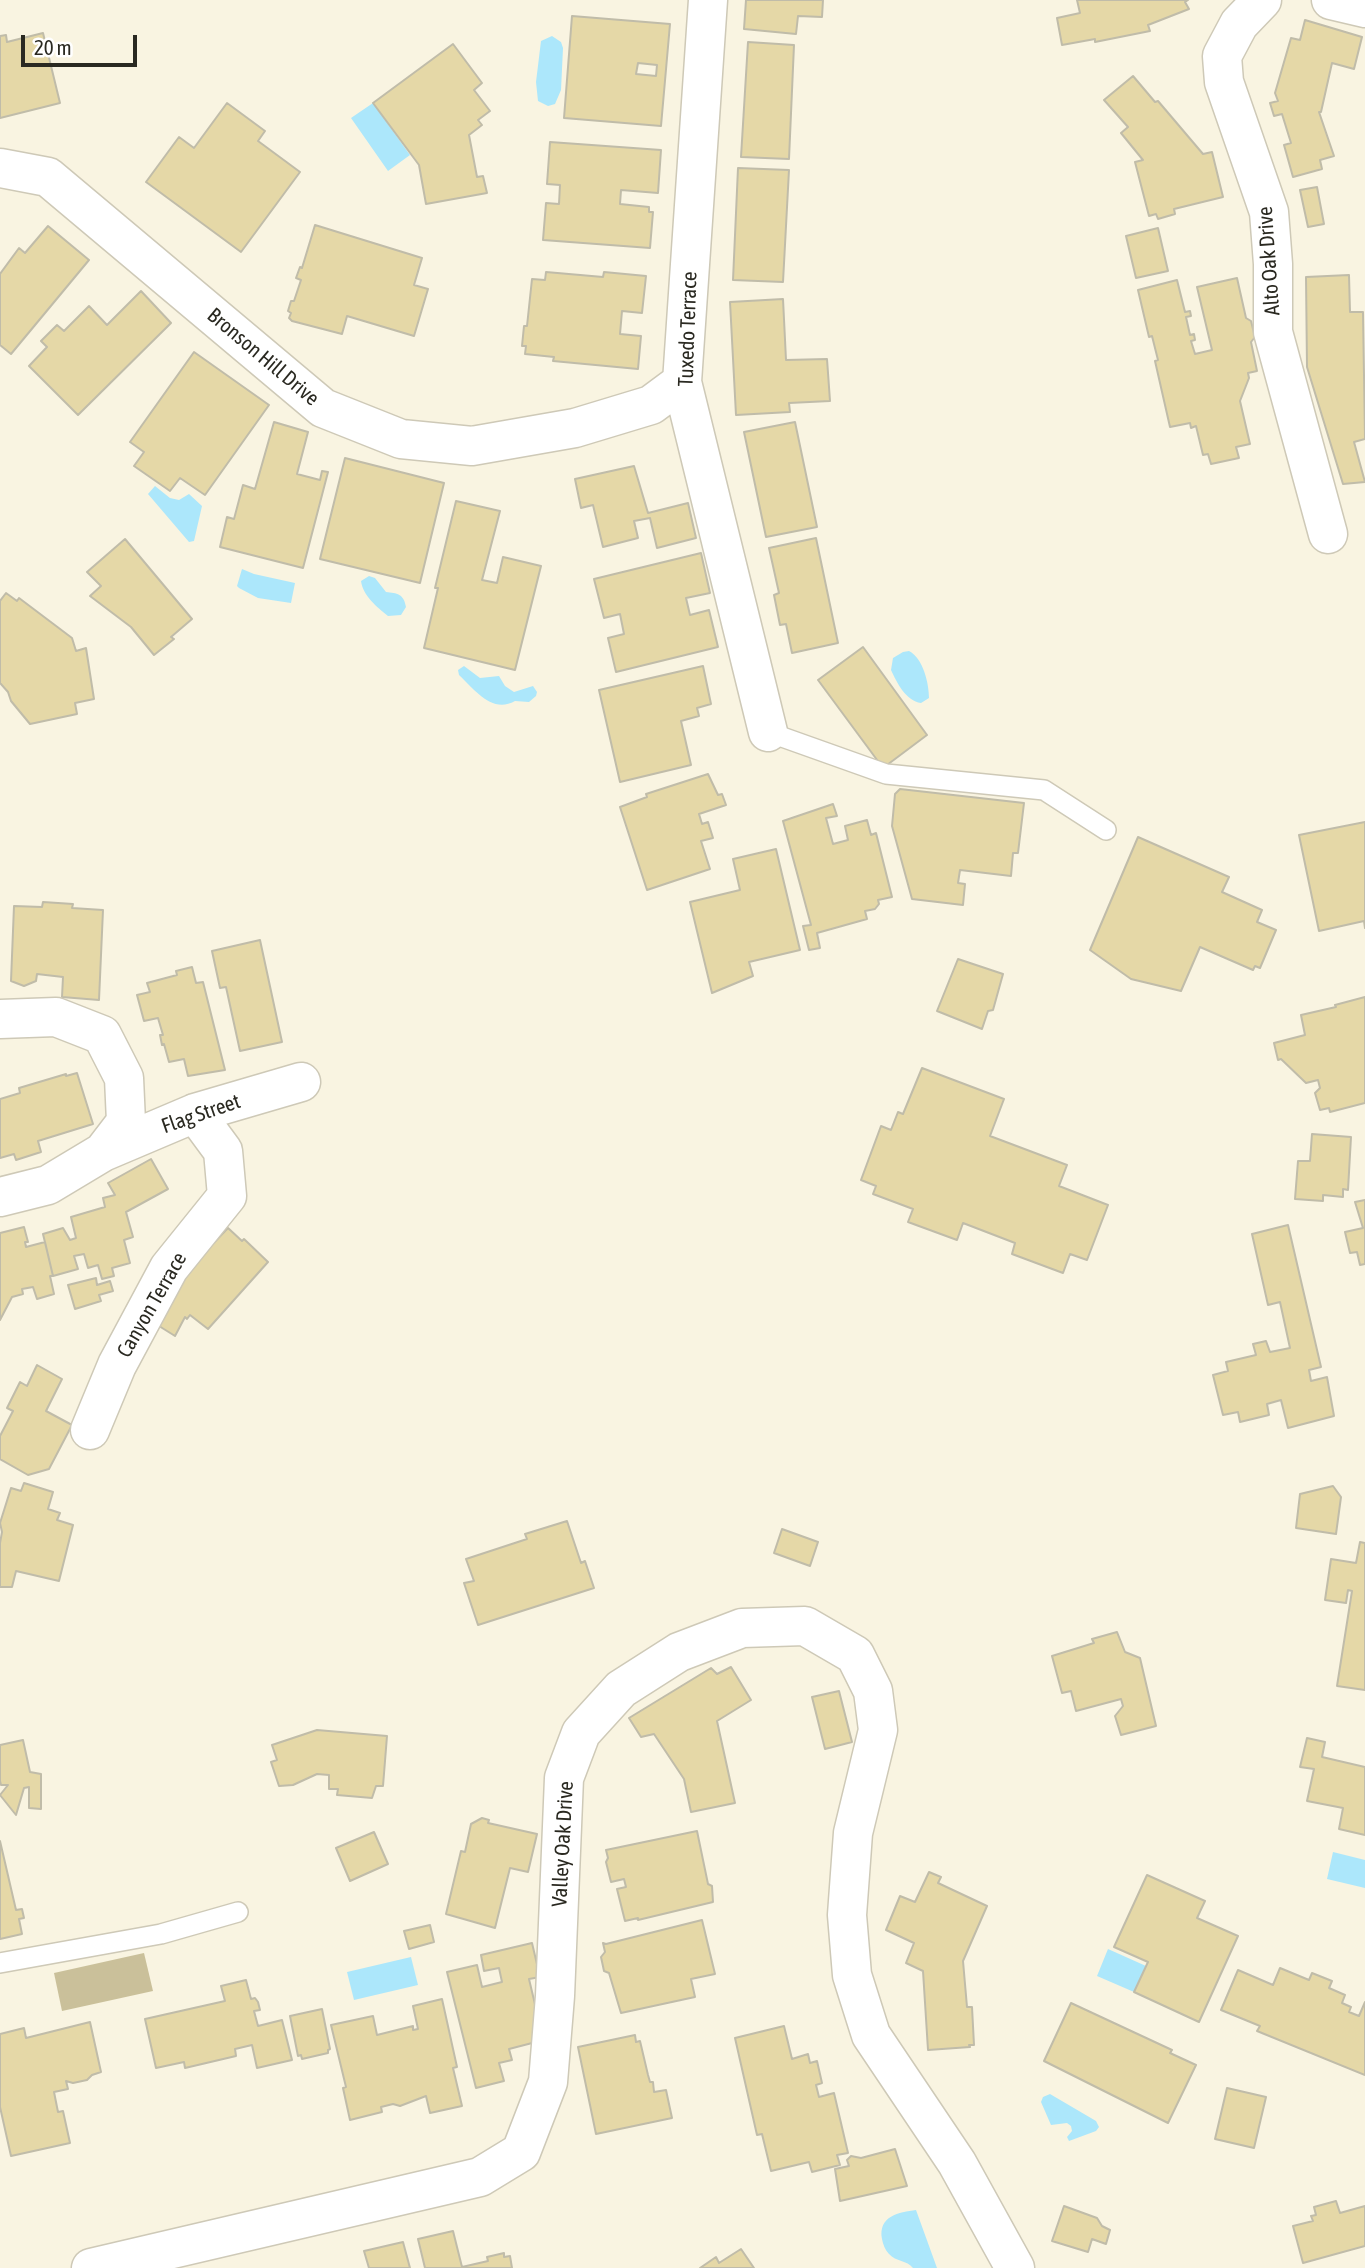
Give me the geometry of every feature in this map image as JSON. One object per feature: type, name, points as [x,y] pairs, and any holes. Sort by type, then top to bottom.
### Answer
[{"type":"street","name":"Tuxedo Terrace","points":[[708,0],[682,382],[768,732]]},
{"type":"street","name":"Alto Oak Drive","points":[[1262,0],[1239,24],[1222,56],[1224,82],[1269,212],[1273,264],[1273,332],[1328,534]]},
{"type":"street","points":[[1331,0],[1365,8]]},
{"type":"street","name":"Bronson Hill Drive","points":[[0,168],[48,177],[323,408],[401,439],[472,446],[575,428],[651,405],[682,382]]},
{"type":"street","points":[[0,1018],[56,1017],[102,1035],[124,1078],[126,1122],[103,1152],[48,1185],[0,1196]]},
{"type":"street","name":"Flag Street","points":[[103,1152],[195,1113],[301,1082]]},
{"type":"street","name":"Canyon Terrace","points":[[90,1430],[117,1364],[169,1268],[227,1196],[223,1151],[195,1113]]},
{"type":"street","name":"Valley Oak Drive","points":[[91,2268],[480,2177],[521,2152],[548,2082],[555,1996],[564,1779],[581,1733],[621,1689],[679,1652],[742,1628],[805,1626],[855,1655],[873,1691],[878,1730],[853,1833],[847,1915],[852,1975],[871,2035],[957,2163],[1015,2268]]},
{"type":"lane","points":[[768,732],[886,774],[1044,790],[1106,830]]},
{"type":"lane","points":[[0,1963],[161,1934],[238,1912]]},
{"type":"shaded area","points":[[144,1953],[153,1991],[62,2011],[54,1973]]},
{"type":"water","points":[[552,36],[561,42],[563,48],[561,90],[555,104],[548,106],[538,101],[536,82],[541,41]]},
{"type":"water","points":[[373,103],[410,155],[388,171],[351,118]]},
{"type":"water","points":[[155,486],[170,498],[179,500],[189,494],[202,506],[194,541],[189,542],[148,494]]},
{"type":"water","points":[[242,569],[295,583],[291,603],[258,598],[239,588],[237,586]]},
{"type":"water","points":[[369,576],[375,578],[386,592],[402,597],[406,607],[401,615],[388,616],[371,601],[361,581]]},
{"type":"water","points":[[909,651],[918,659],[928,685],[929,698],[921,703],[906,695],[891,670],[893,658]]},
{"type":"water","points":[[464,666],[480,678],[499,676],[505,686],[514,692],[533,686],[537,692],[536,696],[529,702],[515,701],[499,705],[491,702],[459,675],[458,670]]},
{"type":"water","points":[[1333,1852],[1365,1860],[1365,1888],[1327,1879]]},
{"type":"water","points":[[1108,1949],[1146,1966],[1134,1992],[1097,1976]]},
{"type":"water","points":[[411,1957],[418,1985],[354,2000],[347,1972]]},
{"type":"water","points":[[1050,2094],[1096,2121],[1099,2127],[1096,2131],[1069,2141],[1067,2137],[1072,2131],[1071,2126],[1067,2123],[1051,2125],[1041,2102],[1043,2097]]},
{"type":"water","points":[[916,2210],[937,2268],[913,2268],[886,2251],[882,2239],[883,2225],[897,2214]]},
{"type":"building","points":[[746,0],[823,0],[822,17],[798,16],[796,34],[744,29]]},
{"type":"building","points":[[1077,0],[1188,0],[1185,2],[1189,9],[1148,25],[1150,31],[1095,42],[1095,39],[1062,45],[1057,18],[1080,13]]},
{"type":"building","points":[[572,16],[670,24],[661,126],[564,118]],"holes":[[[638,63],[657,65],[656,76],[636,74]]]},
{"type":"building","points":[[1305,20],[1362,37],[1354,69],[1332,63],[1319,112],[1334,156],[1320,160],[1322,169],[1293,177],[1284,145],[1291,143],[1282,114],[1274,116],[1270,103],[1278,101],[1275,93],[1291,38],[1300,40]]},
{"type":"building","points":[[43,33],[60,103],[0,118],[0,36],[6,35],[7,42]]},
{"type":"building","points":[[748,42],[794,45],[789,159],[741,157]]},
{"type":"building","points":[[453,44],[482,83],[474,90],[490,111],[478,120],[482,125],[469,135],[477,177],[483,176],[487,193],[426,204],[419,165],[373,103]]},
{"type":"building","points":[[1133,76],[1203,154],[1212,152],[1223,197],[1174,209],[1175,214],[1158,219],[1156,214],[1149,216],[1135,162],[1143,160],[1121,133],[1128,127],[1104,100]]},
{"type":"building","points":[[227,103],[265,131],[258,141],[300,172],[241,252],[146,182],[179,137],[194,148]]},
{"type":"building","points":[[550,142],[661,150],[658,193],[621,190],[620,204],[649,207],[649,212],[653,212],[650,248],[543,240],[546,203],[559,204],[560,185],[547,184]]},
{"type":"building","points":[[738,168],[789,170],[783,282],[733,280]]},
{"type":"building","points":[[1317,187],[1324,224],[1308,227],[1300,190]]},
{"type":"building","points":[[315,225],[422,258],[414,285],[428,289],[414,336],[347,316],[342,334],[289,318],[291,301],[294,301],[301,280],[296,278],[300,267],[302,268]]},
{"type":"building","points":[[48,226],[89,260],[11,354],[0,345],[0,274],[19,248],[25,253]]},
{"type":"building","points":[[1158,228],[1168,271],[1136,278],[1126,236]]},
{"type":"building","points":[[546,272],[603,277],[604,272],[646,276],[642,313],[622,311],[620,334],[641,336],[638,369],[553,361],[554,357],[525,354],[526,346],[522,346],[532,279],[545,280]]},
{"type":"building","points":[[1349,275],[1350,312],[1363,312],[1365,439],[1354,442],[1365,482],[1343,484],[1307,367],[1306,277]]},
{"type":"building","points":[[1237,278],[1246,318],[1251,321],[1255,337],[1251,342],[1257,371],[1248,373],[1249,378],[1240,401],[1250,444],[1236,447],[1239,458],[1211,464],[1208,454],[1203,455],[1196,426],[1191,428],[1190,423],[1170,427],[1155,361],[1158,360],[1152,336],[1149,337],[1138,290],[1177,280],[1185,312],[1190,311],[1191,316],[1186,317],[1190,335],[1194,334],[1195,340],[1191,341],[1195,354],[1212,350],[1197,287]]},
{"type":"building","points":[[141,291],[171,323],[78,415],[29,366],[47,347],[41,341],[57,325],[64,331],[89,306],[107,325]]},
{"type":"building","points":[[783,299],[786,360],[827,359],[830,401],[789,403],[790,412],[736,415],[730,302]]},
{"type":"building","points":[[194,352],[269,405],[205,495],[180,478],[170,491],[134,466],[144,452],[130,442]]},
{"type":"building","points":[[274,422],[308,432],[297,474],[320,480],[322,471],[328,472],[303,568],[220,547],[227,517],[234,519],[243,485],[255,489]]},
{"type":"building","points":[[795,422],[817,527],[766,537],[744,432]]},
{"type":"building","points":[[345,458],[444,483],[420,583],[320,559]]},
{"type":"building","points":[[634,466],[648,513],[688,503],[696,538],[657,548],[650,518],[634,521],[638,538],[603,547],[593,505],[581,508],[575,479]]},
{"type":"building","points":[[456,501],[500,511],[482,580],[497,583],[503,557],[541,566],[515,670],[424,648]]},
{"type":"building","points":[[816,538],[838,643],[792,653],[786,624],[780,625],[774,595],[779,593],[769,548]]},
{"type":"building","points":[[125,539],[192,619],[171,637],[174,639],[154,655],[131,627],[90,596],[101,586],[87,572]]},
{"type":"building","points":[[701,553],[710,593],[686,598],[690,615],[709,610],[718,647],[616,672],[608,638],[624,634],[620,614],[604,618],[594,579]]},
{"type":"building","points":[[6,593],[17,601],[19,598],[72,638],[76,651],[86,648],[94,699],[75,703],[77,714],[30,724],[0,683],[0,601]]},
{"type":"building","points":[[863,647],[927,735],[883,768],[818,680]]},
{"type":"building","points":[[703,666],[711,704],[697,708],[699,716],[681,721],[691,765],[620,782],[599,690]]},
{"type":"building","points":[[708,774],[726,805],[699,814],[702,824],[708,822],[713,838],[701,841],[710,869],[647,890],[620,807],[647,797],[646,794]]},
{"type":"building","points":[[900,789],[1024,803],[1018,853],[1013,853],[1011,876],[960,870],[958,883],[965,884],[963,905],[912,899],[892,826],[895,794]]},
{"type":"building","points":[[833,804],[837,816],[826,818],[833,844],[848,840],[845,826],[867,820],[871,835],[876,833],[892,897],[878,900],[879,904],[875,909],[865,911],[867,919],[817,933],[820,948],[809,950],[803,926],[811,925],[783,821]]},
{"type":"building","points":[[1365,822],[1365,928],[1364,921],[1319,931],[1299,835]]},
{"type":"building","points":[[1138,837],[1229,877],[1222,892],[1262,910],[1257,922],[1276,930],[1260,968],[1255,966],[1253,970],[1200,947],[1181,991],[1131,979],[1090,950]]},
{"type":"building","points":[[776,849],[800,950],[749,962],[753,976],[712,993],[690,902],[740,890],[733,859]]},
{"type":"building","points":[[43,902],[73,904],[72,908],[103,910],[99,1000],[62,997],[63,977],[37,974],[36,981],[24,986],[11,981],[14,906],[42,907]]},
{"type":"building","points":[[260,940],[282,1042],[240,1051],[226,987],[220,988],[212,951]]},
{"type":"building","points":[[958,959],[1003,974],[993,1010],[988,1011],[982,1029],[937,1011]]},
{"type":"building","points":[[192,967],[196,983],[203,982],[225,1070],[188,1076],[184,1059],[169,1062],[164,1044],[162,1045],[160,1035],[163,1035],[158,1018],[144,1021],[137,995],[150,992],[147,983],[177,975],[176,971]]},
{"type":"building","points":[[1365,997],[1365,1103],[1330,1112],[1329,1108],[1320,1110],[1315,1093],[1320,1088],[1318,1080],[1306,1083],[1281,1059],[1278,1060],[1274,1043],[1305,1035],[1301,1015]]},
{"type":"building","points":[[922,1068],[1004,1099],[990,1136],[1067,1165],[1059,1186],[1108,1205],[1087,1260],[1070,1254],[1063,1273],[1012,1254],[1015,1243],[963,1223],[957,1240],[908,1222],[913,1209],[873,1194],[876,1186],[861,1180],[881,1126],[891,1130],[898,1112],[903,1114]]},
{"type":"building","points":[[77,1073],[93,1124],[38,1141],[41,1152],[16,1160],[14,1154],[0,1158],[0,1099],[20,1093],[19,1088]]},
{"type":"building","points":[[1312,1134],[1351,1137],[1348,1190],[1343,1189],[1343,1197],[1323,1195],[1323,1201],[1295,1199],[1298,1161],[1310,1161]]},
{"type":"building","points":[[151,1159],[168,1189],[126,1212],[133,1237],[124,1240],[130,1263],[112,1268],[114,1276],[102,1279],[98,1265],[88,1268],[84,1254],[74,1256],[78,1269],[53,1276],[43,1234],[63,1228],[70,1240],[76,1238],[71,1217],[105,1207],[103,1198],[115,1195],[108,1183]]},
{"type":"building","points":[[1365,1200],[1365,1264],[1360,1265],[1357,1252],[1350,1253],[1345,1232],[1363,1228],[1355,1202]]},
{"type":"building","points":[[1288,1225],[1321,1367],[1309,1370],[1311,1381],[1327,1377],[1334,1416],[1288,1428],[1281,1400],[1267,1404],[1269,1415],[1240,1422],[1238,1412],[1223,1415],[1213,1375],[1228,1371],[1226,1362],[1256,1355],[1253,1344],[1266,1341],[1270,1352],[1290,1348],[1280,1302],[1268,1305],[1252,1234]]},
{"type":"building","points":[[24,1227],[28,1242],[25,1242],[26,1247],[45,1242],[54,1294],[37,1299],[33,1287],[22,1289],[23,1294],[12,1297],[0,1320],[0,1233]]},
{"type":"building","points":[[228,1228],[268,1262],[208,1329],[190,1315],[187,1319],[185,1317],[175,1336],[151,1321],[178,1280]]},
{"type":"building","points":[[96,1278],[97,1285],[110,1281],[113,1291],[99,1295],[101,1301],[75,1309],[68,1285]]},
{"type":"building","points":[[37,1365],[62,1379],[46,1411],[72,1425],[49,1469],[28,1475],[0,1459],[0,1436],[13,1411],[7,1408],[20,1382],[27,1386]]},
{"type":"building","points":[[24,1483],[53,1492],[48,1509],[60,1513],[57,1520],[73,1525],[59,1581],[16,1571],[12,1587],[0,1587],[0,1523],[11,1488],[21,1491]]},
{"type":"building","points":[[1333,1486],[1341,1497],[1336,1534],[1296,1528],[1300,1494]]},
{"type":"building","points":[[567,1521],[581,1563],[585,1561],[594,1588],[478,1625],[464,1583],[474,1581],[466,1559],[527,1539],[525,1534]]},
{"type":"building","points":[[782,1529],[818,1542],[810,1566],[774,1553]]},
{"type":"building","points":[[1360,1542],[1365,1543],[1365,1690],[1337,1686],[1352,1591],[1348,1590],[1346,1603],[1325,1600],[1331,1559],[1356,1563]]},
{"type":"building","points":[[1117,1632],[1125,1652],[1140,1658],[1156,1726],[1121,1735],[1115,1716],[1123,1706],[1121,1699],[1076,1711],[1071,1691],[1062,1693],[1052,1656],[1094,1643],[1092,1639]]},
{"type":"building","points":[[731,1667],[751,1700],[717,1721],[735,1803],[691,1812],[684,1779],[654,1734],[641,1737],[629,1718],[711,1668],[717,1674]]},
{"type":"building","points":[[839,1691],[852,1742],[825,1749],[812,1697]]},
{"type":"building","points":[[317,1730],[387,1736],[383,1786],[376,1786],[372,1798],[337,1795],[338,1789],[329,1789],[329,1775],[317,1774],[293,1785],[279,1786],[271,1762],[277,1760],[272,1745]]},
{"type":"building","points":[[1307,1738],[1325,1742],[1322,1757],[1365,1767],[1365,1835],[1339,1829],[1343,1808],[1307,1801],[1314,1769],[1300,1767]]},
{"type":"building","points":[[23,1740],[30,1772],[41,1774],[41,1809],[29,1808],[29,1787],[24,1788],[16,1815],[0,1795],[8,1785],[1,1785],[0,1781],[0,1745]]},
{"type":"building","points":[[482,1818],[489,1820],[488,1823],[537,1834],[528,1872],[510,1868],[495,1928],[446,1914],[461,1851],[465,1852],[471,1824]]},
{"type":"building","points":[[697,1831],[708,1884],[712,1886],[713,1902],[625,1921],[617,1889],[626,1887],[624,1879],[611,1882],[606,1850]]},
{"type":"building","points":[[374,1832],[388,1864],[350,1881],[336,1848]]},
{"type":"building","points":[[0,1841],[16,1910],[22,1909],[24,1918],[19,1919],[22,1934],[0,1939]]},
{"type":"building","points":[[929,1872],[941,1877],[938,1883],[987,1906],[963,1961],[967,2007],[972,2007],[974,2045],[969,2045],[970,2047],[928,2050],[923,1971],[906,1963],[914,1943],[886,1930],[900,1896],[915,1902]]},
{"type":"building","points":[[1147,1875],[1205,1901],[1197,1918],[1238,1936],[1199,2022],[1134,1992],[1148,1962],[1114,1947]]},
{"type":"building","points":[[702,1920],[715,1974],[691,1979],[695,1997],[621,2013],[609,1973],[604,1971],[601,1957],[605,1952],[603,1943]]},
{"type":"building","points":[[430,1925],[434,1942],[409,1949],[404,1931]]},
{"type":"building","points":[[532,1943],[540,1977],[529,1979],[542,2034],[536,2042],[509,2049],[512,2060],[499,2063],[504,2081],[476,2088],[447,1972],[477,1965],[482,1987],[502,1982],[499,1968],[484,1971],[481,1955]]},
{"type":"building","points":[[1280,1968],[1309,1980],[1312,1973],[1332,1981],[1329,1988],[1345,1995],[1342,2003],[1351,2007],[1349,2012],[1359,2016],[1365,2002],[1365,2075],[1257,2031],[1260,2026],[1221,2010],[1238,1970],[1273,1985]]},
{"type":"building","points":[[246,1980],[251,1999],[255,1998],[258,2002],[260,2010],[254,2011],[258,2026],[282,2020],[292,2060],[257,2068],[252,2045],[235,2049],[236,2056],[185,2068],[184,2062],[156,2068],[145,2019],[225,2001],[221,1986]]},
{"type":"building","points":[[442,1999],[457,2067],[453,2068],[462,2106],[430,2113],[426,2096],[400,2106],[393,2104],[381,2107],[382,2112],[350,2120],[343,2088],[346,2087],[331,2025],[373,2016],[377,2035],[413,2026],[413,2030],[418,2029],[413,2006]]},
{"type":"building","points":[[1071,2003],[1172,2050],[1170,2053],[1196,2065],[1168,2123],[1044,2061]]},
{"type":"building","points":[[322,2009],[330,2049],[328,2053],[302,2059],[301,2055],[298,2056],[290,2016]]},
{"type":"building","points":[[90,2022],[101,2072],[87,2080],[73,2083],[66,2081],[68,2089],[54,2092],[58,2112],[63,2111],[70,2143],[11,2156],[0,2107],[0,2034],[24,2028],[26,2038]]},
{"type":"building","points":[[784,2026],[792,2059],[808,2054],[810,2063],[817,2061],[822,2083],[816,2085],[819,2097],[834,2093],[848,2153],[837,2155],[840,2165],[812,2172],[809,2162],[771,2171],[762,2134],[757,2135],[735,2038]]},
{"type":"building","points":[[635,2035],[636,2042],[640,2041],[654,2092],[666,2090],[672,2118],[596,2134],[578,2047]]},
{"type":"building","points":[[1227,2088],[1266,2097],[1254,2148],[1215,2139]]},
{"type":"building","points":[[895,2149],[907,2186],[840,2201],[835,2169],[849,2166],[847,2160],[851,2156],[861,2158]]},
{"type":"building","points":[[1336,2201],[1340,2213],[1365,2206],[1365,2246],[1303,2263],[1293,2226],[1313,2221],[1311,2216],[1316,2215],[1314,2207]]},
{"type":"building","points":[[1064,2206],[1097,2218],[1102,2226],[1110,2230],[1106,2244],[1092,2239],[1088,2252],[1052,2241]]},
{"type":"building","points":[[453,2231],[462,2267],[488,2261],[487,2257],[504,2253],[504,2257],[510,2256],[512,2268],[425,2268],[418,2239]]},
{"type":"building","points":[[403,2242],[410,2268],[369,2268],[364,2251]]},
{"type":"building","points":[[741,2249],[754,2268],[700,2268],[716,2257],[719,2263]]}]
